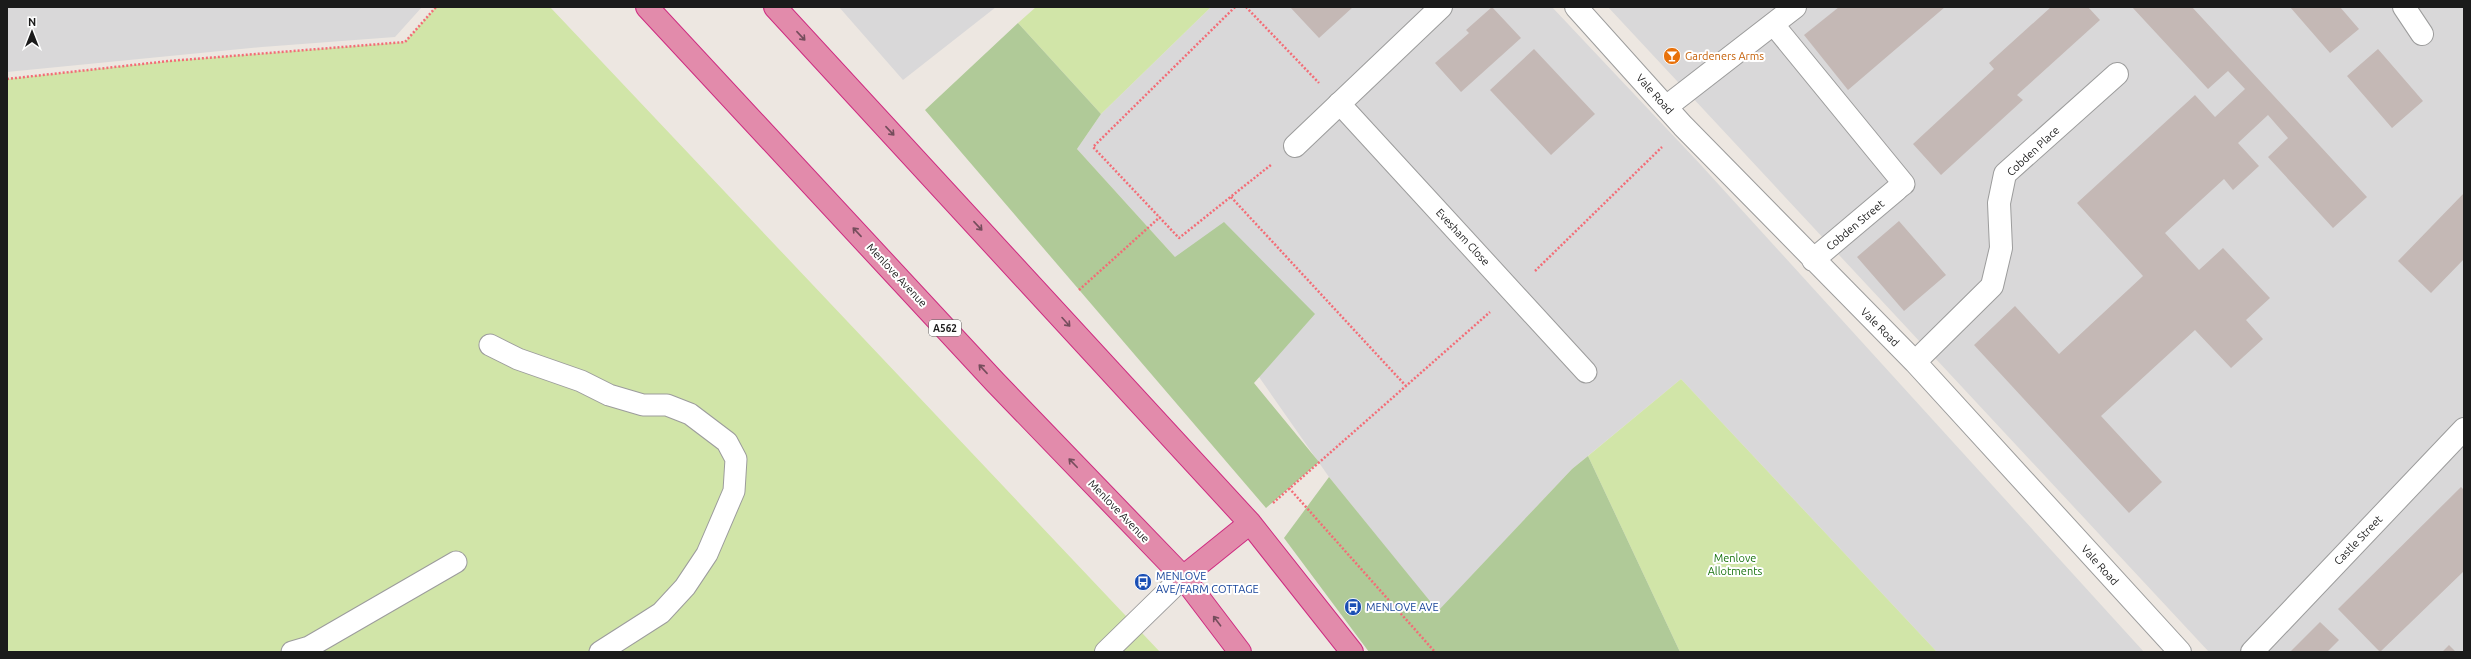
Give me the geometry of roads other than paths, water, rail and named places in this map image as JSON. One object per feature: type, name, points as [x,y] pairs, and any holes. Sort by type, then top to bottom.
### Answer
[{"type":"highway","name":"Menlove Avenue","points":[[647,7],[995,382],[1183,577],[1240,652]]},
{"type":"highway","points":[[775,7],[1250,523],[1352,652]]},
{"type":"highway","points":[[1183,577],[1250,523]]},
{"type":"street","points":[[1295,146],[1441,7]]},
{"type":"street","name":"Vale Road","points":[[1576,7],[1683,126],[1813,260],[1915,362],[2180,652]]},
{"type":"street","points":[[1666,107],[1795,7]]},
{"type":"street","points":[[2404,7],[2422,34]]},
{"type":"street","name":"Cobden Place","points":[[1915,362],[1992,286],[2001,248],[1999,203],[2005,174],[2117,74]]},
{"type":"street","name":"Cobden Street","points":[[1813,260],[1896,190]]},
{"type":"street","name":"Castle Street","points":[[2252,652],[2464,429]]},
{"type":"street","points":[[1106,652],[1183,577]]},
{"type":"lane","points":[[1773,24],[1904,184],[1896,190]]},
{"type":"lane","name":"Evesham Close","points":[[1339,103],[1586,372]]},
{"type":"lane","points":[[490,345],[540,368],[581,381],[609,395],[643,405],[667,405],[690,414],[727,442],[736,459],[734,491],[707,554],[685,587],[661,613],[600,652]]},
{"type":"lane","points":[[292,652],[309,647],[456,562]]},
{"type":"place","name":"Gardeners Arms","points":[[1672,56]]},
{"type":"place","name":"MENLOVE AVE/FARM COTTAGE","points":[[1143,582]]},
{"type":"place","name":"MENLOVE AVE","points":[[1353,607]]},
{"type":"park label","name":"Menlove Allotments","points":[[1735,564]]}]
